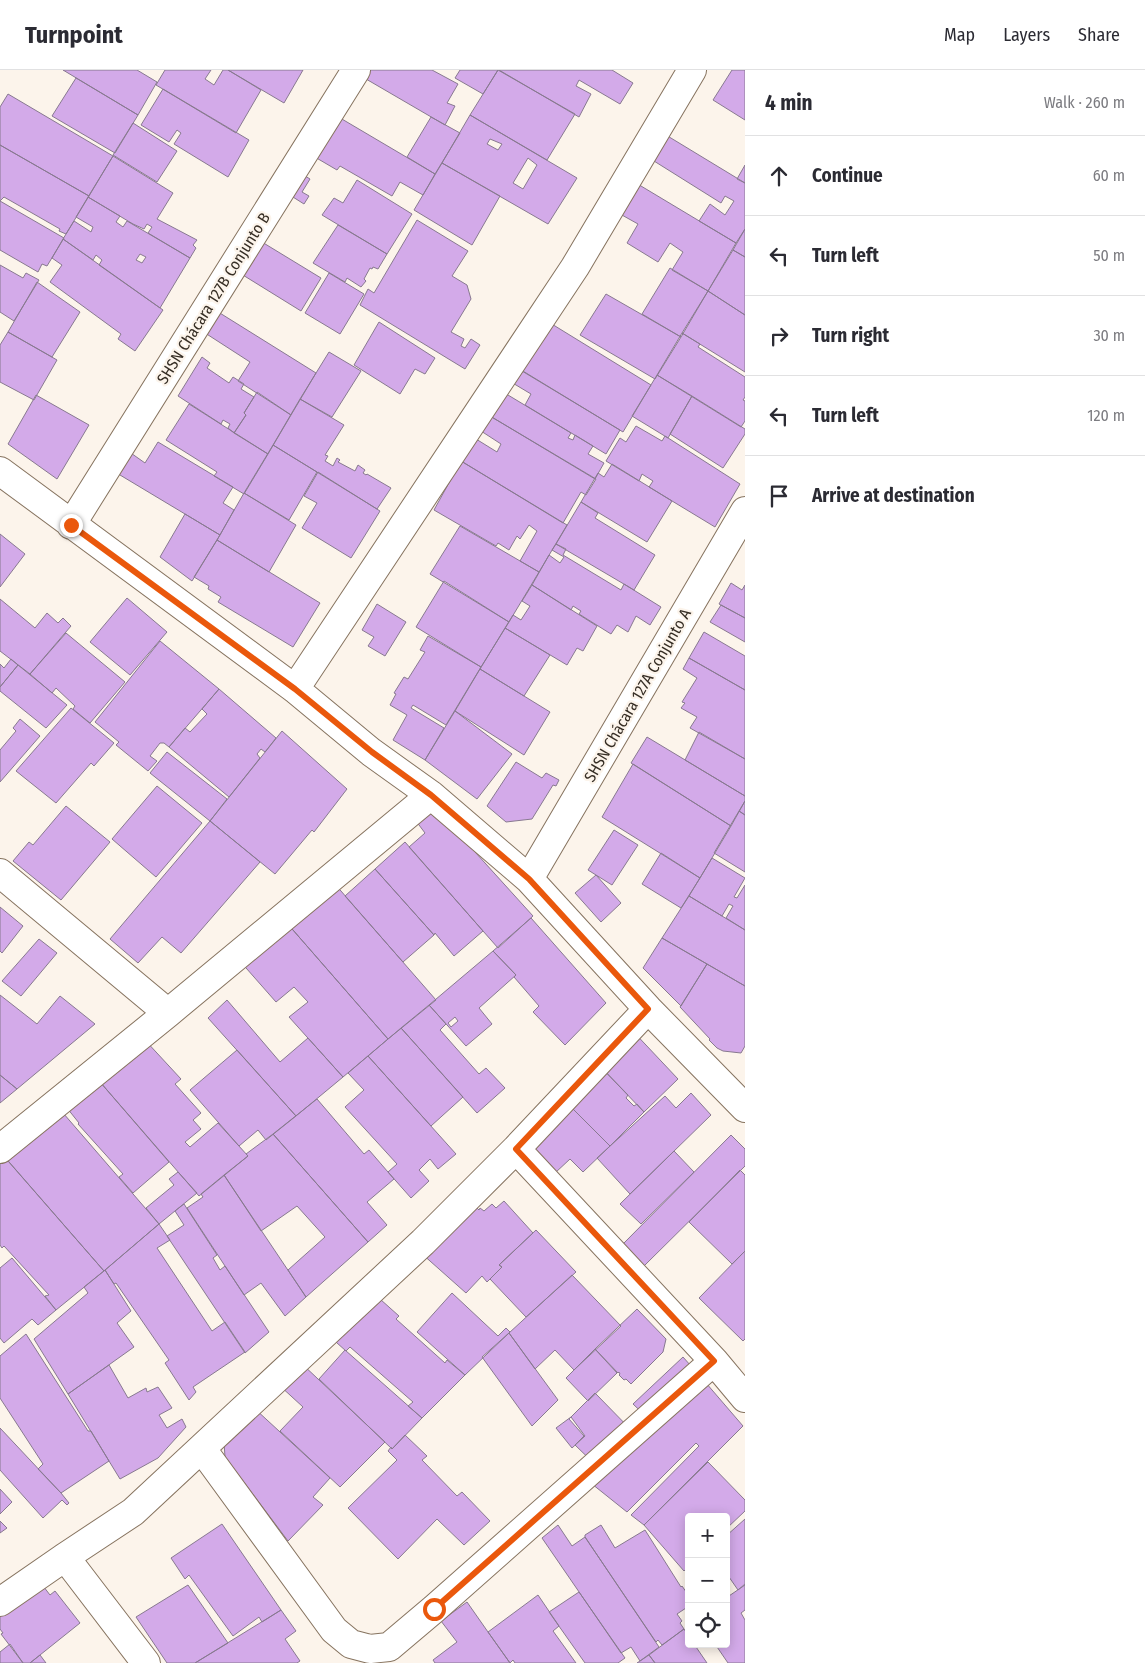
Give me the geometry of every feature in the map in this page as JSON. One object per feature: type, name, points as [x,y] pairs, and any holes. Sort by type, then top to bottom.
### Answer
[{"type":"street","name":"SHSN Chácara 127B Conjunto B","points":[[71,525],[356,70]]},
{"type":"street","points":[[295,689],[575,267],[692,70]]},
{"type":"street","points":[[0,471],[295,689],[372,752],[431,795],[529,879],[648,1009],[742,1098]]},
{"type":"street","name":"SHSN Chácara 127A Conjunto A","points":[[529,879],[745,511]]},
{"type":"street","points":[[0,1149],[168,1013],[431,795]]},
{"type":"street","points":[[0,873],[168,1013]]},
{"type":"street","points":[[0,1602],[133,1512],[202,1449],[423,1242],[516,1149],[648,1009]]},
{"type":"street","points":[[516,1149],[714,1361],[745,1398]]},
{"type":"street","points":[[202,1449],[334,1630],[351,1644],[370,1649],[388,1647],[434,1609],[714,1361]]},
{"type":"street","points":[[64,1557],[146,1663]]},
{"type":"building","points":[[63,70],[137,70],[157,82],[138,115]]},
{"type":"building","points":[[165,70],[211,70],[205,79],[214,85],[223,70],[228,70],[261,90],[236,133],[156,85]]},
{"type":"building","points":[[228,70],[303,70],[284,103]]},
{"type":"building","points":[[356,70],[432,70],[458,84],[447,103],[455,106],[445,125],[354,72]]},
{"type":"building","points":[[460,70],[498,70],[483,94],[455,78]]},
{"type":"building","points":[[498,70],[575,114],[547,160],[470,115]]},
{"type":"building","points":[[499,70],[612,70],[633,83],[620,104],[579,80],[576,86],[591,94],[579,117]]},
{"type":"building","points":[[732,70],[745,70],[745,120],[713,100]]},
{"type":"building","points":[[76,78],[138,115],[115,153],[52,116]]},
{"type":"building","points":[[163,89],[249,140],[228,177],[174,144],[181,133],[177,130],[169,142],[141,125]]},
{"type":"building","points":[[8,94],[113,156],[89,196],[0,145],[0,107]]},
{"type":"building","points":[[330,112],[435,174],[423,195],[400,182],[392,196],[340,166],[337,170],[308,153]]},
{"type":"building","points":[[470,115],[577,178],[548,224],[442,163]],"holes":[[[490,139],[502,144],[498,150],[487,144]],[[528,158],[537,165],[523,189],[513,183]]]},
{"type":"building","points":[[431,117],[460,133],[435,174],[407,157]]},
{"type":"building","points":[[133,123],[177,151],[157,182],[113,155]]},
{"type":"building","points":[[661,132],[745,183],[745,229],[736,243],[699,221],[710,204],[725,215],[734,201],[725,196],[721,203],[646,156]]},
{"type":"building","points":[[0,145],[89,196],[66,234],[4,197],[0,201]]},
{"type":"building","points":[[113,156],[173,193],[157,219],[197,240],[193,245],[196,248],[190,258],[148,233],[152,227],[147,224],[144,229],[133,224],[88,197]]},
{"type":"building","points":[[442,163],[500,196],[472,245],[414,210]]},
{"type":"building","points":[[745,165],[745,183],[737,179]]},
{"type":"building","points":[[297,171],[310,179],[302,192],[309,196],[304,204],[285,192]]},
{"type":"building","points":[[357,180],[412,214],[387,254],[322,215],[334,198],[343,203]]},
{"type":"building","points":[[631,180],[736,243],[708,291],[672,270],[683,252],[670,243],[658,262],[627,243],[638,224],[613,210]]},
{"type":"building","points":[[88,197],[120,216],[116,222],[123,227],[127,221],[190,258],[160,308],[99,265],[102,260],[96,255],[93,260],[63,239],[74,221],[91,232],[93,227],[76,217]],"holes":[[[140,254],[146,257],[142,263],[136,260]]]},
{"type":"building","points":[[0,201],[64,238],[47,266],[42,264],[38,272],[0,250]]},
{"type":"building","points":[[417,220],[468,251],[452,276],[467,285],[471,299],[451,332],[464,339],[461,346],[465,348],[471,339],[480,345],[465,369],[360,305],[368,289],[374,293]]},
{"type":"building","points":[[338,225],[387,254],[378,269],[370,268],[364,279],[366,281],[361,287],[347,278],[345,282],[313,263]]},
{"type":"building","points":[[745,229],[745,257],[733,250]]},
{"type":"building","points":[[63,239],[163,310],[135,351],[118,339],[121,334],[50,282],[62,265],[52,258]]},
{"type":"building","points":[[257,239],[321,278],[301,311],[238,272]]},
{"type":"building","points":[[733,250],[745,257],[745,315],[708,291]]},
{"type":"building","points":[[0,265],[23,278],[26,273],[39,280],[14,321],[0,312]]},
{"type":"building","points":[[670,268],[708,291],[681,337],[642,314]]},
{"type":"building","points":[[329,273],[364,294],[340,334],[305,313]]},
{"type":"building","points":[[37,282],[80,312],[52,357],[8,332]]},
{"type":"building","points":[[708,291],[745,315],[745,372],[682,333]]},
{"type":"building","points":[[606,294],[681,337],[655,379],[580,335]]},
{"type":"building","points":[[215,310],[316,373],[291,415],[238,381],[250,362],[202,331]]},
{"type":"building","points":[[542,318],[651,385],[623,432],[513,365]]},
{"type":"building","points":[[379,322],[435,358],[425,374],[415,369],[400,394],[354,365]]},
{"type":"building","points":[[8,332],[57,360],[34,400],[0,382],[0,345]]},
{"type":"building","points":[[682,333],[700,344],[698,347],[745,377],[745,397],[743,400],[745,401],[745,421],[741,427],[657,375]]},
{"type":"building","points":[[329,352],[361,371],[332,417],[300,399]]},
{"type":"building","points":[[202,357],[210,363],[207,368],[229,383],[233,377],[244,384],[241,389],[254,397],[244,413],[246,415],[234,433],[228,428],[230,424],[223,420],[221,424],[178,396]]},
{"type":"building","points":[[517,368],[620,430],[606,454],[525,405],[531,394],[511,382]]},
{"type":"building","points":[[657,375],[692,396],[668,438],[632,416]]},
{"type":"building","points":[[257,392],[291,415],[268,454],[234,433],[246,415],[244,413]]},
{"type":"building","points":[[503,392],[571,433],[568,438],[573,440],[575,435],[593,446],[588,454],[604,463],[595,479],[490,416]]},
{"type":"building","points":[[36,395],[89,425],[57,479],[8,444]]},
{"type":"building","points":[[692,396],[745,429],[745,434],[723,468],[670,434]]},
{"type":"building","points":[[300,399],[344,425],[325,455],[328,456],[325,461],[333,466],[337,458],[340,460],[338,462],[355,471],[358,465],[365,470],[363,473],[391,488],[377,509],[273,445]]},
{"type":"building","points":[[189,404],[268,454],[244,494],[214,476],[217,472],[166,440]]},
{"type":"building","points":[[490,416],[596,479],[586,495],[581,492],[563,523],[461,461],[476,439],[497,452],[501,444],[481,431]]},
{"type":"building","points":[[636,426],[662,441],[665,436],[740,484],[715,527],[649,487],[653,481],[642,474],[639,481],[606,461],[620,438],[626,442]]},
{"type":"building","points":[[158,442],[233,487],[223,503],[234,510],[220,535],[115,472],[128,451],[145,463]]},
{"type":"building","points":[[273,445],[317,472],[289,520],[244,493]]},
{"type":"building","points":[[461,461],[567,525],[539,572],[520,561],[537,531],[529,525],[520,539],[517,536],[509,550],[498,543],[496,546],[434,510]]},
{"type":"building","points":[[612,464],[672,501],[647,542],[581,502],[598,473],[604,477]]},
{"type":"building","points":[[318,472],[380,511],[351,558],[302,528],[317,503],[304,496]]},
{"type":"building","points":[[244,493],[296,525],[269,572],[217,540]]},
{"type":"building","points":[[581,502],[598,513],[595,518],[655,555],[634,590],[556,544]]},
{"type":"building","points":[[185,514],[220,535],[192,581],[160,557]]},
{"type":"building","points":[[460,526],[539,572],[509,622],[430,574]]},
{"type":"building","points":[[0,534],[25,554],[0,587]]},
{"type":"building","points":[[217,540],[320,603],[293,647],[218,602],[221,597],[208,589],[209,586],[194,577]]},
{"type":"building","points":[[556,544],[566,549],[563,555],[621,590],[624,584],[661,607],[650,625],[636,616],[628,632],[617,625],[611,634],[579,614],[581,611],[573,606],[571,610],[532,585],[549,555],[560,563],[564,557],[552,550]]},
{"type":"building","points":[[444,581],[509,622],[481,667],[416,627]]},
{"type":"building","points":[[731,583],[742,590],[745,585],[745,618],[719,604]]},
{"type":"building","points":[[532,585],[597,626],[583,651],[577,648],[567,665],[505,628],[513,615],[521,620],[530,606],[522,601]]},
{"type":"building","points":[[127,598],[167,632],[130,675],[90,642]]},
{"type":"building","points":[[0,599],[35,628],[47,613],[58,623],[63,618],[71,626],[30,674],[0,651]]},
{"type":"building","points":[[377,604],[406,622],[385,656],[368,646],[374,637],[362,630]]},
{"type":"building","points":[[721,605],[745,618],[745,642],[710,622]]},
{"type":"building","points":[[505,628],[550,655],[524,696],[480,669]]},
{"type":"building","points":[[704,632],[745,656],[745,690],[689,658]]},
{"type":"building","points":[[66,633],[125,682],[90,723],[73,709],[75,706],[56,688],[52,693],[30,674]]},
{"type":"building","points":[[428,636],[481,667],[446,725],[413,705],[411,708],[444,728],[425,760],[393,740],[407,715],[390,705],[396,694],[394,693],[404,677],[408,679],[425,652],[420,650]]},
{"type":"building","points":[[160,641],[219,689],[169,747],[164,743],[160,743],[150,756],[157,761],[148,771],[116,745],[119,742],[95,722]]},
{"type":"building","points":[[689,658],[745,690],[745,759],[690,728],[697,717],[681,708],[685,703],[682,702],[697,678],[683,669]]},
{"type":"building","points":[[11,659],[18,665],[0,687],[0,664],[4,668]]},
{"type":"building","points":[[18,665],[67,705],[46,728],[0,691],[0,687]]},
{"type":"building","points":[[480,669],[550,712],[524,755],[455,711]]},
{"type":"building","points":[[219,689],[276,738],[265,752],[261,749],[257,754],[260,758],[229,797],[169,747],[185,728],[190,732],[207,714],[202,709]]},
{"type":"building","points":[[71,708],[114,743],[94,766],[91,763],[56,803],[16,771]]},
{"type":"building","points":[[455,711],[512,754],[477,799],[425,760]]},
{"type":"building","points":[[20,719],[40,736],[0,782],[0,750],[16,731],[13,728]]},
{"type":"building","points":[[282,731],[347,789],[314,832],[312,830],[275,874],[210,821]]},
{"type":"building","points":[[699,732],[745,759],[745,796],[685,760]]},
{"type":"building","points":[[647,737],[745,796],[745,801],[731,826],[631,763]]},
{"type":"building","points":[[167,752],[227,799],[210,821],[150,773]]},
{"type":"building","points":[[516,762],[542,778],[546,773],[559,780],[556,786],[553,785],[532,819],[506,822],[487,806]]},
{"type":"building","points":[[633,764],[731,826],[700,878],[602,817]]},
{"type":"building","points":[[157,786],[202,823],[156,877],[112,839]]},
{"type":"building","points":[[745,801],[745,815],[739,811]]},
{"type":"building","points":[[66,806],[110,842],[61,900],[13,861],[29,842],[33,845]]},
{"type":"building","points":[[437,810],[533,916],[498,948],[409,847],[425,833],[413,817]]},
{"type":"building","points":[[739,811],[745,815],[745,872],[714,853]]},
{"type":"building","points":[[210,821],[260,862],[181,953],[162,937],[138,963],[110,939]]},
{"type":"building","points":[[614,830],[638,845],[612,885],[588,870]]},
{"type":"building","points":[[405,842],[483,931],[454,956],[375,869]]},
{"type":"building","points":[[661,853],[700,878],[681,908],[642,884]]},
{"type":"building","points":[[712,858],[745,878],[734,897],[737,898],[745,885],[745,930],[726,918],[733,906],[729,904],[722,916],[689,896]]},
{"type":"building","points":[[375,869],[434,935],[403,962],[345,896]]},
{"type":"building","points":[[596,875],[621,903],[601,922],[575,893]]},
{"type":"building","points":[[334,883],[436,1000],[388,1039],[286,922]]},
{"type":"building","points":[[689,896],[745,930],[745,986],[662,938]]},
{"type":"building","points":[[0,907],[23,926],[2,953],[0,951]]},
{"type":"building","points":[[531,918],[606,1003],[565,1045],[533,1012],[539,1006],[514,977],[516,975],[493,951]]},
{"type":"building","points":[[286,922],[388,1039],[343,1077],[289,1017],[308,1002],[294,987],[276,1002],[239,960]]},
{"type":"building","points":[[662,938],[707,964],[681,1006],[643,968]]},
{"type":"building","points":[[39,939],[57,953],[21,996],[2,981]]},
{"type":"building","points":[[493,951],[516,975],[479,1008],[492,1024],[466,1046],[429,1005]],"holes":[[[455,1017],[458,1021],[451,1027],[448,1023]]]},
{"type":"building","points":[[707,964],[745,986],[745,1046],[741,1053],[723,1051],[717,1048],[680,1007]]},
{"type":"building","points":[[0,995],[37,1024],[60,996],[95,1024],[17,1089],[0,1075]]},
{"type":"building","points":[[227,1000],[280,1062],[308,1038],[343,1077],[296,1116],[208,1018]]},
{"type":"building","points":[[429,1005],[446,1024],[440,1030],[479,1074],[486,1068],[505,1088],[477,1113],[401,1028]]},
{"type":"building","points":[[629,1027],[678,1079],[644,1112],[596,1062]]},
{"type":"building","points":[[401,1028],[463,1097],[431,1126],[368,1056]]},
{"type":"building","points":[[144,1039],[181,1079],[175,1084],[201,1113],[193,1120],[201,1129],[185,1142],[190,1147],[218,1123],[248,1156],[199,1196],[94,1075]]},
{"type":"building","points":[[237,1050],[296,1116],[266,1140],[258,1130],[239,1146],[190,1090]]},
{"type":"building","points":[[368,1056],[456,1154],[438,1169],[430,1159],[419,1170],[429,1181],[411,1198],[388,1172],[397,1164],[345,1107],[364,1090],[348,1073]]},
{"type":"building","points":[[596,1062],[628,1095],[626,1098],[634,1106],[637,1104],[644,1112],[610,1146],[559,1095]]},
{"type":"building","points":[[0,1075],[17,1089],[0,1103]]},
{"type":"building","points":[[94,1075],[169,1162],[133,1193],[119,1177],[123,1174],[78,1124],[67,1108]]},
{"type":"building","points":[[691,1093],[711,1115],[630,1194],[597,1158],[665,1096],[676,1108]]},
{"type":"building","points":[[560,1096],[610,1146],[583,1172],[570,1159],[555,1173],[523,1141]]},
{"type":"building","points":[[317,1099],[364,1154],[369,1150],[394,1179],[367,1202],[387,1225],[368,1242],[273,1134]]},
{"type":"building","points":[[57,1106],[159,1224],[104,1271],[1,1153]]},
{"type":"building","points":[[273,1134],[368,1242],[306,1297],[288,1270],[325,1237],[297,1206],[261,1231],[224,1175],[248,1156],[246,1154]]},
{"type":"building","points":[[731,1135],[745,1149],[745,1166],[644,1266],[623,1244]]},
{"type":"building","points":[[674,1151],[694,1172],[641,1224],[620,1204]]},
{"type":"building","points":[[3,1155],[104,1271],[56,1310],[45,1296],[49,1295],[4,1246],[2,1248],[0,1245],[0,1158]]},
{"type":"building","points":[[740,1170],[745,1175],[745,1251],[732,1264],[689,1222]]},
{"type":"building","points":[[178,1172],[197,1193],[159,1224],[146,1208],[174,1185],[169,1179]]},
{"type":"building","points":[[224,1175],[306,1297],[285,1316],[261,1283],[244,1295],[187,1208],[203,1197],[201,1194]]},
{"type":"building","points":[[504,1201],[533,1233],[499,1265],[502,1267],[487,1282],[482,1276],[466,1293],[421,1253],[456,1219],[461,1224],[477,1208],[484,1211],[492,1204],[496,1208]]},
{"type":"building","points":[[184,1204],[217,1255],[213,1258],[220,1270],[225,1266],[269,1332],[245,1353],[167,1236],[184,1225],[175,1211]]},
{"type":"building","points":[[159,1224],[170,1240],[157,1248],[212,1331],[225,1322],[245,1352],[193,1387],[196,1392],[189,1400],[165,1363],[169,1360],[105,1270]]},
{"type":"building","points":[[536,1230],[576,1272],[526,1317],[490,1279],[502,1267],[499,1265]]},
{"type":"building","points":[[745,1251],[745,1339],[743,1341],[699,1298]]},
{"type":"building","points":[[12,1258],[56,1310],[38,1325],[32,1319],[4,1343],[0,1338],[0,1268]]},
{"type":"building","points":[[105,1270],[131,1311],[117,1323],[134,1347],[68,1394],[34,1339],[88,1293],[84,1287]]},
{"type":"building","points":[[572,1275],[621,1326],[574,1370],[555,1350],[535,1369],[509,1333]]},
{"type":"building","points":[[371,1291],[399,1316],[396,1319],[445,1363],[447,1360],[465,1375],[422,1418],[408,1406],[413,1402],[350,1347],[346,1351],[327,1334]]},
{"type":"building","points":[[452,1293],[498,1336],[506,1328],[510,1332],[465,1375],[417,1332]]},
{"type":"building","points":[[637,1309],[666,1339],[663,1352],[631,1384],[626,1379],[624,1380],[619,1375],[619,1372],[595,1349]]},
{"type":"building","points":[[509,1333],[558,1400],[532,1426],[482,1357]]},
{"type":"building","points":[[26,1334],[109,1461],[61,1493],[38,1469],[43,1464],[0,1398],[0,1356]]},
{"type":"building","points":[[595,1349],[617,1373],[588,1401],[566,1378]]},
{"type":"building","points":[[345,1350],[422,1418],[392,1449],[319,1379]]},
{"type":"building","points":[[683,1357],[699,1375],[652,1422],[633,1404]]},
{"type":"building","points":[[301,1363],[385,1442],[340,1487],[280,1431],[303,1407],[279,1385]]},
{"type":"building","points":[[109,1365],[128,1398],[146,1388],[147,1392],[158,1387],[172,1408],[159,1415],[167,1428],[182,1419],[186,1427],[158,1458],[120,1479],[68,1394]]},
{"type":"building","points":[[700,1376],[743,1426],[644,1525],[631,1515],[699,1446],[696,1443],[627,1512],[592,1484]]},
{"type":"building","points":[[595,1393],[637,1436],[603,1472],[575,1445],[584,1436],[569,1419]]},
{"type":"building","points":[[254,1408],[330,1478],[313,1497],[323,1505],[288,1541],[225,1457],[224,1442]]},
{"type":"building","points":[[571,1417],[585,1436],[572,1448],[556,1428]]},
{"type":"building","points":[[0,1428],[61,1493],[69,1503],[67,1505],[62,1500],[43,1518],[0,1470]]},
{"type":"building","points":[[405,1435],[427,1456],[422,1460],[457,1496],[462,1492],[490,1521],[464,1545],[437,1519],[398,1559],[348,1508],[397,1460],[388,1451]]},
{"type":"building","points":[[708,1462],[745,1500],[745,1511],[730,1525],[730,1513],[685,1513],[684,1571],[644,1525]]},
{"type":"building","points":[[0,1489],[12,1502],[0,1514]]},
{"type":"building","points":[[745,1519],[745,1584],[738,1590],[730,1578],[730,1532]]},
{"type":"building","points":[[0,1521],[7,1528],[0,1533]]},
{"type":"building","points":[[222,1524],[281,1610],[262,1622],[259,1617],[233,1636],[189,1575],[185,1579],[171,1558]]},
{"type":"building","points":[[558,1525],[572,1546],[585,1537],[659,1647],[640,1661],[631,1647],[621,1653],[542,1538]]},
{"type":"building","points":[[601,1525],[615,1548],[645,1530],[681,1587],[685,1590],[685,1609],[677,1614],[682,1621],[680,1623],[684,1629],[662,1645],[658,1640],[656,1642],[585,1535]]},
{"type":"building","points":[[37,1578],[50,1595],[55,1591],[80,1623],[30,1663],[23,1663],[1,1634],[3,1633],[0,1629],[0,1608]]},
{"type":"building","points":[[188,1585],[228,1643],[195,1663],[167,1663],[136,1617]]},
{"type":"building","points":[[745,1585],[745,1610],[741,1613],[745,1620],[745,1663],[728,1663],[718,1648],[730,1648],[730,1595]]},
{"type":"building","points":[[579,1592],[625,1658],[618,1663],[585,1663],[549,1612]]},
{"type":"building","points":[[538,1595],[559,1626],[553,1631],[576,1663],[515,1663],[513,1660],[510,1663],[488,1632]]},
{"type":"building","points":[[467,1602],[510,1663],[435,1663],[433,1660],[457,1642],[441,1621]]},
{"type":"building","points":[[281,1610],[296,1631],[285,1639],[300,1661],[297,1663],[195,1663]]},
{"type":"building","points":[[684,1629],[685,1648],[697,1648],[707,1663],[655,1663],[649,1655]]},
{"type":"building","points":[[10,1644],[23,1663],[0,1663],[0,1652]]},
{"type":"building","points":[[40,1655],[46,1663],[30,1663]]},
{"type":"building","points":[[649,1655],[655,1663],[637,1663]]},
{"type":"route","points":[[71,525],[295,689],[372,752],[431,795],[529,879],[648,1009],[516,1149],[714,1361],[434,1609]]}]
